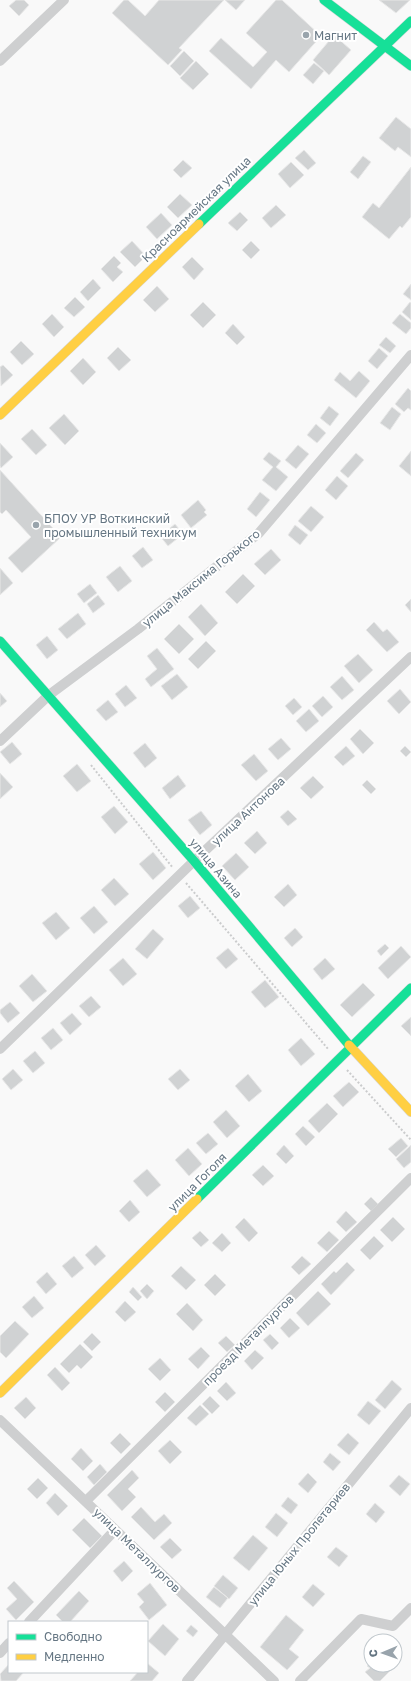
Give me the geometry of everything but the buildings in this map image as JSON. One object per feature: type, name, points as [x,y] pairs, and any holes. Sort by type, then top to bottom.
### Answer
[{"type":"main road","points":[[324,0],[411,66]]},
{"type":"main road","name":"Красноармейская улица","points":[[0,415],[383,46],[411,21]]},
{"type":"main road","name":"улица Азина","points":[[0,641],[49,694],[194,861],[352,1047],[411,1112]]},
{"type":"main road","name":"улица Гоголя","points":[[0,1393],[411,988]]},
{"type":"street","points":[[0,61],[64,0]]},
{"type":"street","name":"улица Максима Горького","points":[[0,741],[49,694],[138,629],[259,533],[407,367],[411,355]]},
{"type":"street","name":"улица Антонова","points":[[0,1049],[179,875],[411,657]]},
{"type":"street","name":"проезд Металлургов","points":[[86,1501],[411,1178]]},
{"type":"street","name":"улица Юных Пролетариев","points":[[187,1681],[411,1408]]},
{"type":"street","name":"улица Металлургов","points":[[0,1420],[274,1681]]},
{"type":"street","points":[[30,1621],[115,1530]]},
{"type":"street","points":[[300,1681],[361,1619],[393,1626],[411,1608]]},
{"type":"street","points":[[0,1653],[8,1644]]},
{"type":"path","points":[[90,764],[179,875],[338,1060],[411,1140]]},
{"type":"traffic: fast","points":[[324,0],[411,66]]},
{"type":"traffic: fast","points":[[199,224],[411,21]]},
{"type":"traffic: fast","points":[[0,641],[194,861],[349,1045]]},
{"type":"traffic: fast","points":[[197,1199],[411,988]]},
{"type":"traffic: slow","points":[[0,415],[199,224]]},
{"type":"traffic: slow","points":[[349,1045],[411,1112]]},
{"type":"traffic: slow","points":[[0,1393],[197,1199]]},
{"type":"place","name":"Магнит","points":[[306,35]]},
{"type":"place","name":"БПОУ УР Воткинский промышленный техникум","points":[[36,525]]}]
